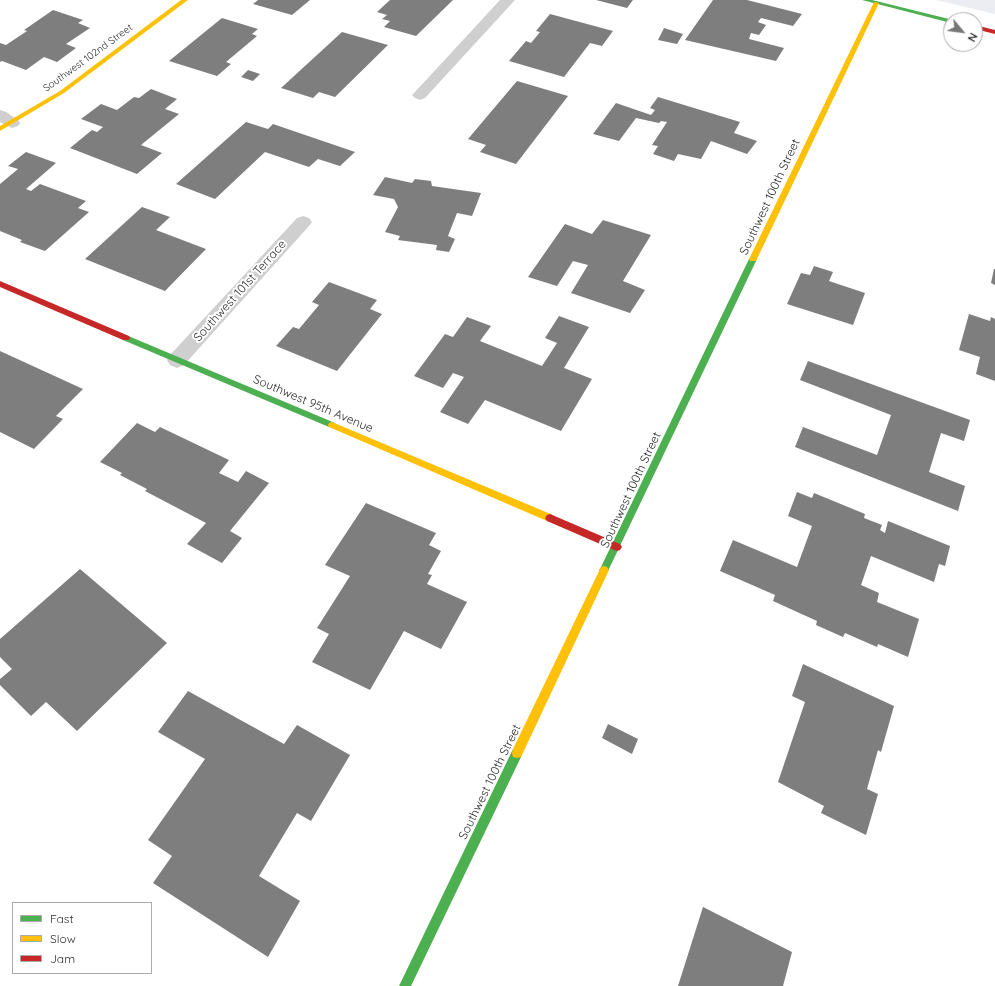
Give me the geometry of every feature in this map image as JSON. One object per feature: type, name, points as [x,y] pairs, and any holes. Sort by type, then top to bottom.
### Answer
[{"type":"street","name":"Southwest 102nd Street","points":[[4,122],[62,92],[185,0]]},
{"type":"street","points":[[420,95],[508,0]]},
{"type":"street","points":[[865,0],[943,19]]},
{"type":"street","name":"Southwest 100th Street","points":[[405,986],[617,547],[876,3]]},
{"type":"street","points":[[983,29],[995,32]]},
{"type":"street","name":"Southwest 101st Terrace","points":[[177,360],[303,222]]},
{"type":"street","name":"Southwest 95th Avenue","points":[[0,284],[617,547]]},
{"type":"shaded area","points":[[936,0],[995,0],[995,14]]},
{"type":"building","points":[[258,0],[310,0],[292,15],[253,4]]},
{"type":"building","points":[[390,0],[453,0],[416,36],[384,27],[390,21],[382,19],[387,15],[377,12]]},
{"type":"building","points":[[596,0],[633,0],[627,8]]},
{"type":"building","points":[[713,0],[747,0],[802,14],[793,26],[761,18],[758,22],[766,25],[759,35],[751,33],[749,39],[784,48],[776,61],[685,40]]},
{"type":"building","points":[[53,10],[83,20],[78,23],[90,28],[66,44],[76,48],[57,62],[44,57],[26,70],[2,61],[0,62],[0,43],[6,45],[27,31],[24,30]]},
{"type":"building","points":[[550,14],[613,31],[602,46],[590,43],[564,77],[509,61],[526,41],[531,43],[540,32],[536,31]]},
{"type":"building","points":[[222,18],[258,29],[252,34],[257,36],[226,62],[231,64],[217,76],[169,61]]},
{"type":"building","points":[[664,28],[683,34],[677,44],[658,40]]},
{"type":"building","points":[[342,32],[388,45],[335,97],[319,92],[313,98],[281,88]]},
{"type":"building","points":[[248,70],[260,74],[253,81],[241,77]]},
{"type":"building","points":[[517,81],[568,96],[516,164],[480,152],[486,145],[468,139]]},
{"type":"building","points":[[151,89],[177,99],[165,109],[179,114],[141,145],[162,153],[137,174],[70,148],[92,130],[97,132],[103,127],[81,119],[101,104],[117,110],[134,97],[139,98]]},
{"type":"building","points":[[658,97],[740,122],[734,133],[757,141],[747,154],[711,141],[701,159],[678,154],[674,161],[653,154],[658,146],[652,145],[667,122],[661,121],[659,123],[636,118],[619,141],[593,134],[616,103],[651,115],[655,110],[650,108]]},
{"type":"building","points":[[246,122],[268,129],[273,124],[355,152],[340,166],[318,159],[309,167],[265,152],[215,199],[176,184]]},
{"type":"building","points":[[26,152],[56,163],[26,189],[31,191],[40,184],[86,201],[78,208],[89,212],[45,251],[20,242],[22,240],[0,231],[0,184],[18,169],[8,166]]},
{"type":"building","points":[[385,177],[412,183],[415,179],[431,181],[432,186],[481,193],[472,216],[457,213],[448,236],[455,239],[449,252],[436,250],[437,245],[398,240],[400,236],[385,232],[398,207],[394,199],[373,195]]},
{"type":"building","points":[[142,207],[170,217],[156,230],[206,249],[165,291],[85,259]]},
{"type":"building","points":[[603,220],[651,235],[623,281],[645,290],[630,313],[571,293],[588,265],[573,261],[557,286],[528,277],[565,224],[592,234]]},
{"type":"building","points":[[814,266],[833,272],[829,281],[865,293],[853,325],[787,304],[801,273],[810,275]]},
{"type":"building","points":[[995,269],[995,285],[991,283]]},
{"type":"building","points":[[329,282],[377,300],[370,309],[382,314],[337,371],[276,346],[293,327],[299,329],[319,305],[312,302]]},
{"type":"building","points":[[969,314],[990,321],[991,317],[995,319],[995,381],[976,374],[980,357],[959,350]]},
{"type":"building","points":[[559,316],[589,327],[564,368],[592,379],[561,431],[485,400],[468,424],[440,412],[464,377],[453,373],[443,388],[414,376],[445,334],[453,337],[467,317],[491,326],[480,341],[542,366],[557,343],[545,338]]},
{"type":"building","points":[[0,351],[83,389],[56,416],[63,419],[34,449],[0,432]]},
{"type":"building","points":[[808,361],[970,420],[964,441],[941,433],[929,472],[965,486],[958,511],[795,447],[803,427],[877,455],[891,415],[800,380]]},
{"type":"building","points":[[137,423],[155,432],[160,427],[229,460],[219,473],[238,482],[246,471],[269,483],[230,531],[242,538],[222,563],[187,544],[206,523],[145,491],[147,489],[120,475],[122,473],[100,462]]},
{"type":"building","points":[[797,492],[812,498],[814,493],[865,514],[864,518],[882,525],[880,530],[885,533],[888,521],[950,546],[945,566],[939,564],[934,582],[871,556],[861,585],[879,593],[877,602],[919,619],[908,657],[878,644],[877,647],[845,633],[843,637],[816,625],[817,621],[773,601],[775,595],[720,571],[733,540],[797,567],[812,526],[788,516]]},
{"type":"building","points":[[366,503],[436,533],[429,545],[441,551],[428,574],[432,575],[427,584],[467,602],[441,649],[404,631],[370,690],[312,662],[329,634],[317,628],[350,576],[325,565]]},
{"type":"building","points":[[80,569],[167,643],[77,731],[46,702],[31,716],[0,685],[0,679],[12,669],[0,657],[0,639]]},
{"type":"building","points":[[803,664],[894,706],[881,752],[878,750],[867,789],[878,794],[866,835],[821,813],[824,806],[778,782],[805,702],[792,696]]},
{"type":"building","points":[[188,691],[284,744],[297,725],[350,755],[311,821],[297,813],[259,876],[300,901],[268,957],[153,883],[172,856],[148,840],[205,759],[158,732]]},
{"type":"building","points":[[608,724],[638,739],[632,754],[602,738]]},
{"type":"building","points":[[703,907],[792,952],[783,986],[678,986]]},
{"type":"traffic: fast","points":[[865,0],[943,19]]},
{"type":"traffic: fast","points":[[604,570],[753,259]]},
{"type":"traffic: fast","points":[[126,338],[332,425]]},
{"type":"traffic: fast","points":[[405,986],[517,753]]},
{"type":"traffic: slow","points":[[0,129],[62,92],[185,0]]},
{"type":"traffic: slow","points":[[753,259],[876,3]]},
{"type":"traffic: slow","points":[[332,425],[550,518]]},
{"type":"traffic: slow","points":[[517,753],[604,570]]},
{"type":"traffic: jam","points":[[983,29],[995,32]]},
{"type":"traffic: jam","points":[[0,284],[126,338]]},
{"type":"traffic: jam","points":[[550,518],[617,547]]}]
